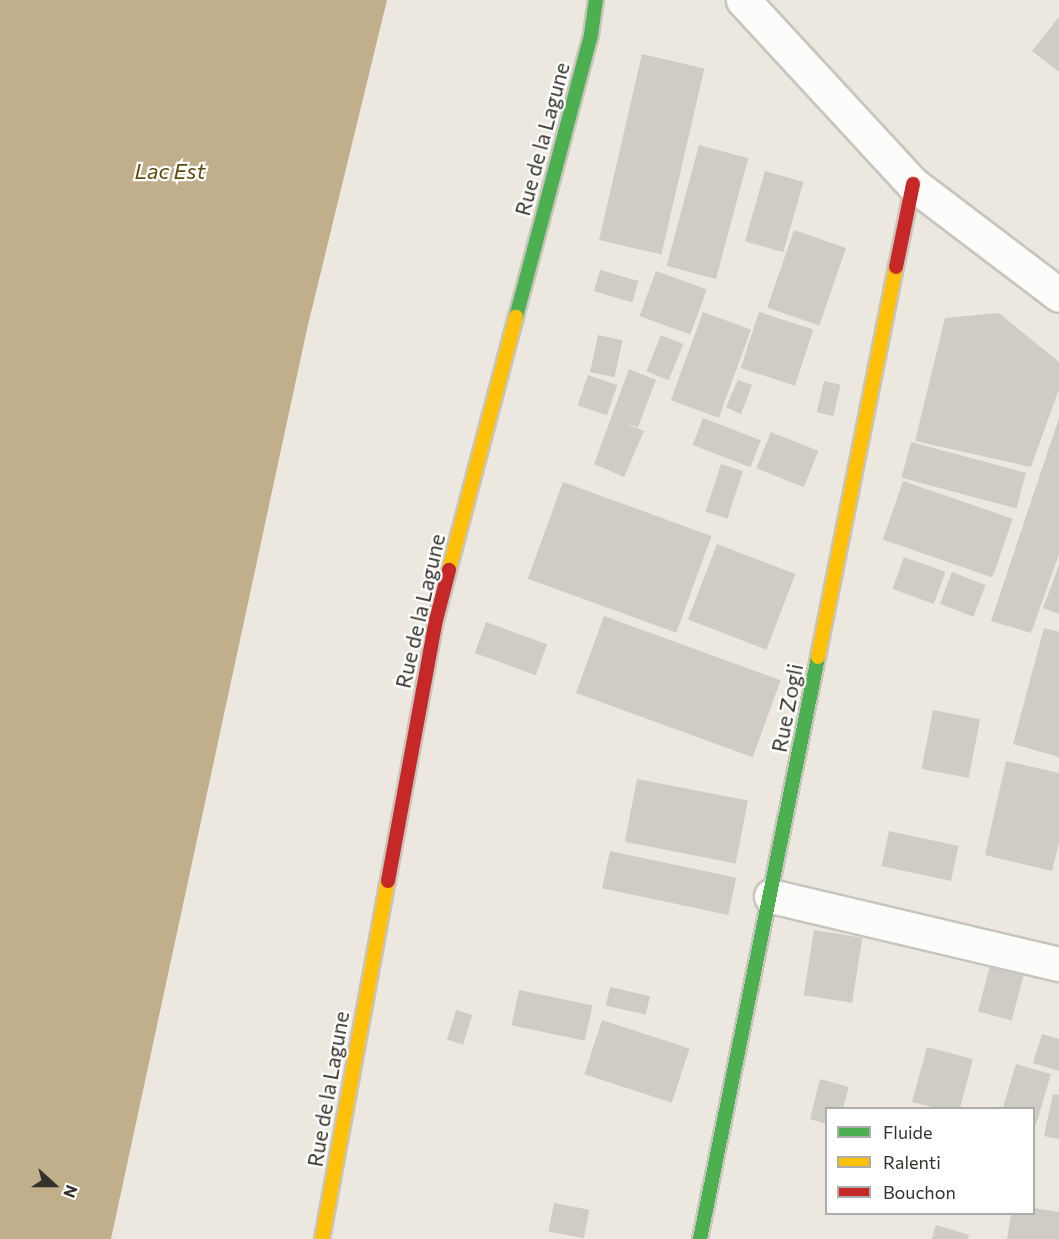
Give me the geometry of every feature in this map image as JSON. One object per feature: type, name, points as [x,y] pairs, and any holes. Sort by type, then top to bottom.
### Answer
[{"type":"street","name":"Rue de la Lagune","points":[[322,1239],[436,620],[591,35],[597,0]]},
{"type":"street","points":[[743,0],[913,184],[1059,295]]},
{"type":"street","name":"Rue Zogli","points":[[700,1239],[913,184]]},
{"type":"street","points":[[771,896],[1059,964]]},
{"type":"water","name":"Lac Est","points":[[0,0],[387,0],[307,329],[111,1239],[0,1239]]},
{"type":"building","points":[[1059,17],[1059,72],[1032,51]]},
{"type":"building","points":[[642,54],[704,68],[661,255],[599,240]]},
{"type":"building","points":[[699,145],[748,158],[716,279],[667,266]]},
{"type":"building","points":[[765,171],[803,182],[783,252],[745,241]]},
{"type":"building","points":[[794,230],[846,248],[819,325],[767,308]]},
{"type":"building","points":[[600,270],[638,281],[632,302],[594,291]]},
{"type":"building","points":[[656,271],[707,289],[690,335],[640,316]]},
{"type":"building","points":[[703,312],[751,329],[719,418],[671,400]]},
{"type":"building","points":[[759,312],[813,330],[795,386],[741,368]]},
{"type":"building","points":[[999,313],[1059,362],[1059,389],[1031,467],[915,441],[945,318]]},
{"type":"building","points":[[598,335],[622,340],[615,377],[590,372]]},
{"type":"building","points":[[661,335],[683,344],[669,380],[646,371]]},
{"type":"building","points":[[629,369],[656,380],[638,427],[625,423],[644,431],[624,477],[594,464]]},
{"type":"building","points":[[588,375],[617,385],[607,415],[578,405]]},
{"type":"building","points":[[738,380],[752,385],[741,414],[726,407]]},
{"type":"building","points":[[824,381],[841,385],[833,416],[817,412]]},
{"type":"building","points":[[703,418],[761,440],[750,467],[693,445]]},
{"type":"building","points":[[1059,418],[1059,554],[1031,633],[991,621]]},
{"type":"building","points":[[771,432],[818,451],[804,487],[756,468]]},
{"type":"building","points":[[911,442],[1026,473],[1016,509],[901,478]]},
{"type":"building","points":[[721,464],[743,471],[727,519],[706,512]]},
{"type":"building","points":[[903,481],[1013,519],[992,577],[883,540]]},
{"type":"building","points":[[563,482],[711,536],[676,633],[528,579]]},
{"type":"building","points":[[717,544],[795,574],[766,650],[688,620]]},
{"type":"building","points":[[904,557],[945,572],[934,604],[892,589]]},
{"type":"building","points":[[1059,565],[1059,614],[1043,608]]},
{"type":"building","points":[[952,572],[986,585],[973,617],[940,604]]},
{"type":"building","points":[[604,616],[781,680],[753,757],[576,693]]},
{"type":"building","points":[[486,622],[547,644],[536,675],[475,653]]},
{"type":"building","points":[[1044,628],[1059,632],[1059,757],[1013,744]]},
{"type":"building","points":[[933,710],[980,719],[969,778],[922,769]]},
{"type":"building","points":[[1006,761],[1059,773],[1059,843],[1052,871],[985,855]]},
{"type":"building","points":[[637,779],[748,801],[736,863],[625,842]]},
{"type":"building","points":[[889,831],[958,846],[951,881],[882,866]]},
{"type":"building","points":[[610,851],[736,878],[728,915],[602,888]]},
{"type":"building","points":[[814,930],[862,938],[852,1003],[804,995]]},
{"type":"building","points":[[990,966],[1024,975],[1012,1020],[978,1011]]},
{"type":"building","points":[[610,987],[650,996],[646,1015],[606,1006]]},
{"type":"building","points":[[519,990],[592,1006],[585,1041],[512,1025]]},
{"type":"building","points":[[456,1010],[472,1015],[463,1045],[447,1040]]},
{"type":"building","points":[[602,1020],[689,1048],[672,1103],[584,1074]]},
{"type":"building","points":[[1042,1034],[1059,1039],[1059,1071],[1033,1063]]},
{"type":"building","points":[[927,1047],[973,1059],[960,1107],[932,1107],[912,1102]]},
{"type":"building","points":[[1016,1064],[1051,1074],[1035,1128],[1035,1107],[1003,1107]]},
{"type":"building","points":[[820,1079],[849,1087],[843,1107],[825,1107],[825,1124],[810,1119]]},
{"type":"building","points":[[1053,1094],[1059,1095],[1059,1139],[1044,1136]]},
{"type":"building","points":[[554,1203],[589,1210],[584,1238],[548,1231]]},
{"type":"building","points":[[1035,1208],[1059,1212],[1059,1239],[1007,1239],[1011,1215],[1035,1215]]},
{"type":"building","points":[[936,1225],[969,1235],[968,1239],[932,1239]]},
{"type":"traffic: fast","points":[[516,317],[591,35],[596,0]]},
{"type":"traffic: fast","points":[[700,1239],[818,657]]},
{"type":"traffic: slow","points":[[818,657],[896,267]]},
{"type":"traffic: slow","points":[[449,570],[516,317]]},
{"type":"traffic: slow","points":[[322,1239],[388,881]]},
{"type":"traffic: jam","points":[[896,267],[913,184]]},
{"type":"traffic: jam","points":[[388,881],[436,620],[449,570]]}]
